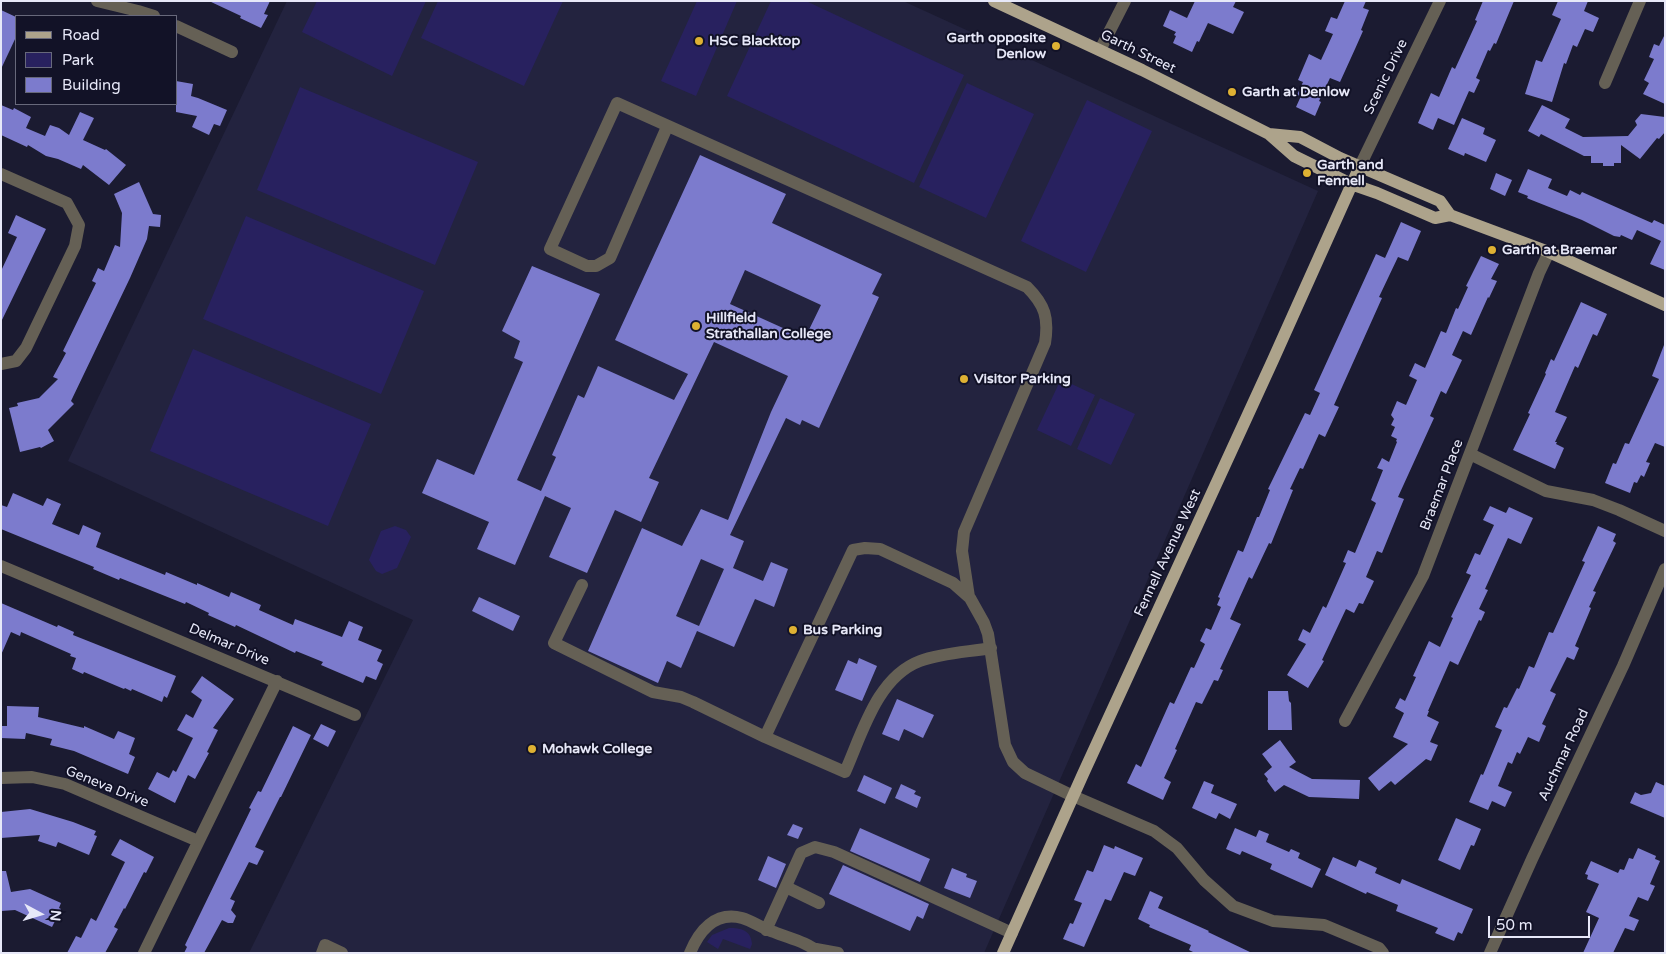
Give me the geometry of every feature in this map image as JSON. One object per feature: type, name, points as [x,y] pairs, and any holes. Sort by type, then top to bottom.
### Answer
[{"type":"main road","name":"Garth Street","points":[[994,1],[1100,50],[1269,134],[1294,156],[1351,184],[1435,218],[1450,215],[1549,252],[1665,305]]},
{"type":"main road","name":"Garth Street","points":[[1269,134],[1300,137],[1340,158],[1440,201],[1450,215]]},
{"type":"main road","name":"Fennell Avenue West","points":[[1003,953],[1360,166]]},
{"type":"street","points":[[97,1],[151,15]]},
{"type":"street","points":[[1100,50],[1125,1]]},
{"type":"street","name":"Scenic Drive","points":[[1360,166],[1440,1]]},
{"type":"street","points":[[1605,83],[1640,1]]},
{"type":"street","points":[[178,27],[232,52]]},
{"type":"street","points":[[667,127],[610,258],[596,266],[587,266],[550,249],[617,103],[1027,287],[1038,298],[1045,312],[1048,327],[1045,343],[964,532],[962,550],[969,597]]},
{"type":"street","points":[[1,174],[67,203],[79,225],[74,246],[26,348],[16,361],[1,364]]},
{"type":"street","name":"Braemar Place","points":[[1345,721],[1423,576],[1539,273],[1549,252]]},
{"type":"street","points":[[1470,454],[1546,491],[1593,500],[1665,531]]},
{"type":"street","points":[[765,737],[853,550],[865,548],[880,549],[953,583],[969,597],[984,622],[991,648],[1005,745],[1008,754],[1017,768],[1073,796],[1154,831],[1176,848],[1204,880],[1234,906],[1273,921],[1324,925],[1379,948],[1383,953]]},
{"type":"street","name":"Delmar Drive","points":[[1,566],[277,681],[144,953]]},
{"type":"street","name":"Auchmar Road","points":[[1490,953],[1623,666],[1665,569]]},
{"type":"street","points":[[582,585],[554,643],[653,692],[687,700],[845,772],[875,703],[885,686],[897,674],[921,660],[991,648]]},
{"type":"street","points":[[277,681],[356,715]]},
{"type":"street","name":"Geneva Drive","points":[[1,778],[38,778],[65,784],[198,841]]},
{"type":"street","points":[[766,930],[801,853],[815,847],[834,852],[1012,933]]},
{"type":"street","points":[[786,886],[819,903]]},
{"type":"street","points":[[690,953],[700,932],[715,920],[732,916],[744,918],[800,948],[838,953]]},
{"type":"street","points":[[322,953],[325,945],[342,953]]},
{"type":"shaded area","name":"Hillfield Strathallan College","points":[[287,1],[903,1],[1318,191],[984,953],[249,953],[413,620],[68,461]]},
{"type":"green space","points":[[317,1],[426,1],[392,76],[302,32]]},
{"type":"green space","points":[[438,1],[563,1],[524,86],[421,38]]},
{"type":"green space","name":"HSC Blacktop","points":[[697,1],[737,1],[696,96],[661,81]]},
{"type":"green space","points":[[771,1],[806,1],[964,75],[914,183],[727,96]]},
{"type":"green space","points":[[967,83],[1034,114],[986,218],[919,187]]},
{"type":"green space","points":[[300,87],[478,162],[435,265],[257,190]]},
{"type":"green space","points":[[1087,100],[1152,131],[1086,272],[1021,241]]},
{"type":"green space","points":[[246,216],[424,291],[381,394],[203,319]]},
{"type":"green space","points":[[193,349],[371,424],[328,526],[150,451]]},
{"type":"green space","points":[[1061,379],[1095,395],[1071,446],[1037,430]]},
{"type":"green space","points":[[1100,398],[1135,414],[1111,465],[1077,449]]},
{"type":"green space","points":[[395,526],[406,530],[411,537],[397,568],[382,574],[376,571],[369,560],[381,531]]},
{"type":"green space","points":[[729,928],[741,929],[750,936],[752,944],[750,949],[723,939],[718,949],[707,942],[712,935]]},
{"type":"building","points":[[209,1],[270,1],[264,14],[268,15],[261,28]]},
{"type":"building","points":[[1195,1],[1236,1],[1233,7],[1244,12],[1233,34],[1208,23],[1192,52],[1173,43],[1176,32],[1163,26],[1170,10],[1187,18]]},
{"type":"building","points":[[1345,1],[1366,1],[1363,8],[1369,10],[1361,30],[1363,31],[1340,82],[1330,78],[1319,101],[1321,102],[1315,116],[1296,107],[1301,96],[1297,95],[1303,82],[1298,80],[1309,54],[1321,60],[1333,34],[1325,31],[1331,17],[1337,19]]},
{"type":"building","points":[[1483,1],[1514,1],[1496,44],[1494,43],[1490,51],[1488,50],[1476,78],[1480,80],[1474,93],[1469,91],[1454,125],[1438,118],[1433,130],[1418,123],[1431,93],[1439,97],[1452,67],[1455,69],[1477,21],[1475,20]]},
{"type":"building","points":[[1558,1],[1588,1],[1584,11],[1599,18],[1593,32],[1585,29],[1577,47],[1573,45],[1566,64],[1564,63],[1552,102],[1525,94],[1536,60],[1542,62],[1561,19],[1552,15]]},
{"type":"building","points":[[1,10],[15,17],[15,39],[1,69]]},
{"type":"building","points":[[1665,34],[1665,104],[1643,94],[1649,83],[1644,80],[1654,59],[1649,57],[1654,44],[1659,46]]},
{"type":"building","points":[[178,81],[193,84],[191,96],[227,110],[220,126],[214,124],[209,135],[192,127],[197,116],[176,112],[176,105],[178,105]]},
{"type":"building","points":[[1,105],[13,110],[14,108],[31,117],[26,128],[45,136],[50,125],[59,128],[69,135],[80,112],[94,118],[83,140],[106,149],[126,165],[109,185],[83,165],[81,169],[46,156],[28,145],[27,147],[1,135]]},
{"type":"building","points":[[1542,105],[1570,119],[1565,128],[1583,137],[1628,136],[1637,125],[1635,121],[1641,114],[1665,117],[1665,132],[1659,139],[1657,138],[1640,159],[1621,145],[1621,163],[1614,163],[1614,166],[1603,166],[1603,163],[1591,163],[1591,156],[1584,156],[1541,134],[1539,137],[1528,131]]},
{"type":"building","points":[[1462,118],[1485,128],[1483,134],[1496,140],[1486,162],[1465,153],[1464,156],[1448,149]]},
{"type":"building","points":[[700,155],[786,194],[772,223],[882,274],[872,294],[879,297],[819,428],[802,420],[800,425],[786,418],[730,535],[744,541],[733,568],[763,581],[771,562],[788,569],[774,607],[755,599],[734,647],[697,631],[681,668],[667,661],[658,683],[588,651],[642,528],[682,546],[701,509],[728,520],[771,412],[788,376],[714,342],[649,478],[659,482],[641,522],[615,510],[587,573],[549,557],[571,508],[545,496],[515,565],[477,549],[489,522],[422,493],[437,459],[474,475],[523,362],[514,358],[520,341],[502,331],[532,266],[600,294],[517,480],[541,491],[556,457],[552,455],[578,395],[584,398],[598,366],[674,400],[688,374],[615,340]],"holes":[[[745,270],[821,305],[805,338],[730,304]],[[701,559],[724,569],[699,626],[676,616]]]},
{"type":"building","points":[[1528,169],[1552,179],[1548,188],[1567,196],[1570,190],[1580,195],[1582,192],[1652,223],[1654,220],[1665,225],[1665,270],[1650,264],[1661,241],[1637,230],[1632,240],[1621,235],[1620,237],[1614,236],[1582,220],[1529,199],[1527,198],[1528,196],[1518,192]]},
{"type":"building","points":[[1496,173],[1512,180],[1505,196],[1490,189]]},
{"type":"building","points":[[139,182],[153,214],[161,215],[160,227],[149,226],[147,239],[130,278],[71,401],[74,404],[48,430],[54,441],[41,448],[20,452],[9,408],[18,406],[17,403],[39,398],[58,379],[53,377],[66,353],[63,351],[96,283],[92,281],[98,268],[104,271],[115,245],[120,247],[122,213],[114,194]]},
{"type":"building","points":[[16,215],[46,229],[1,322],[1,271],[17,237],[8,233]]},
{"type":"building","points":[[1401,222],[1421,231],[1408,261],[1398,257],[1379,297],[1382,298],[1334,405],[1339,407],[1325,437],[1319,434],[1303,469],[1300,468],[1290,489],[1293,490],[1271,544],[1269,543],[1252,579],[1249,577],[1230,619],[1241,624],[1220,669],[1223,670],[1218,681],[1214,680],[1202,704],[1196,702],[1175,749],[1177,750],[1164,778],[1171,782],[1163,800],[1127,783],[1136,764],[1141,767],[1170,702],[1174,704],[1191,667],[1194,668],[1205,644],[1200,641],[1206,628],[1211,630],[1221,607],[1217,605],[1220,598],[1218,597],[1238,550],[1243,552],[1270,490],[1268,489],[1305,413],[1310,415],[1320,393],[1314,390],[1376,254],[1385,258]]},
{"type":"building","points":[[1481,256],[1499,264],[1491,279],[1497,281],[1471,335],[1463,331],[1452,355],[1462,360],[1446,394],[1441,391],[1430,416],[1434,418],[1398,497],[1404,499],[1382,553],[1377,551],[1366,577],[1374,581],[1363,604],[1359,603],[1354,613],[1346,609],[1322,660],[1324,661],[1308,688],[1287,675],[1306,644],[1298,640],[1303,629],[1310,633],[1323,606],[1326,608],[1346,563],[1343,562],[1348,550],[1355,553],[1376,503],[1371,500],[1383,470],[1377,468],[1382,458],[1389,462],[1397,442],[1397,439],[1391,436],[1395,427],[1391,425],[1394,419],[1391,415],[1397,401],[1406,405],[1417,380],[1409,376],[1415,363],[1425,368],[1441,331],[1446,333],[1456,308],[1458,309],[1468,287],[1466,286]]},
{"type":"building","points":[[1581,302],[1607,314],[1597,336],[1593,334],[1578,368],[1575,366],[1555,412],[1567,417],[1555,442],[1564,448],[1555,469],[1513,450],[1530,414],[1528,413],[1551,359],[1554,361]]},
{"type":"building","points":[[1664,345],[1665,447],[1655,443],[1646,462],[1650,463],[1644,477],[1641,475],[1637,483],[1634,482],[1630,493],[1605,483],[1613,463],[1616,464],[1625,443],[1629,444],[1659,379],[1652,376]]},
{"type":"building","points":[[13,493],[43,506],[47,498],[61,504],[52,524],[79,535],[83,525],[101,533],[96,547],[165,575],[166,572],[229,597],[231,592],[261,605],[259,610],[293,625],[295,619],[342,637],[349,621],[363,627],[358,640],[382,650],[377,661],[383,664],[376,680],[366,676],[363,683],[321,665],[323,662],[296,651],[295,653],[236,625],[235,627],[208,615],[209,613],[186,602],[185,604],[120,578],[119,580],[93,569],[94,567],[1,529],[1,505],[7,507]]},
{"type":"building","points":[[1490,506],[1506,513],[1509,507],[1533,518],[1521,544],[1508,538],[1485,589],[1488,590],[1479,609],[1485,612],[1481,621],[1479,620],[1458,665],[1450,661],[1428,711],[1427,716],[1439,722],[1430,742],[1438,745],[1431,761],[1426,759],[1395,785],[1391,781],[1379,791],[1368,778],[1408,744],[1393,737],[1404,713],[1395,708],[1400,698],[1405,701],[1416,677],[1413,676],[1429,641],[1440,647],[1453,618],[1451,617],[1471,575],[1466,573],[1475,553],[1480,555],[1494,525],[1483,520]]},
{"type":"building","points":[[1598,526],[1616,534],[1613,541],[1616,543],[1593,591],[1596,592],[1575,646],[1579,648],[1574,660],[1567,657],[1550,691],[1556,694],[1542,724],[1546,726],[1539,742],[1528,737],[1520,754],[1517,752],[1512,764],[1508,762],[1498,786],[1512,792],[1505,807],[1492,801],[1488,810],[1469,802],[1502,730],[1495,727],[1504,707],[1507,708],[1517,688],[1519,689],[1529,666],[1534,668],[1549,632],[1553,633],[1585,562],[1582,561]]},
{"type":"building","points":[[479,597],[520,616],[513,631],[472,611]]},
{"type":"building","points":[[1,603],[57,627],[58,625],[74,632],[73,635],[176,676],[167,698],[164,696],[162,702],[132,689],[131,691],[124,689],[84,672],[83,674],[72,669],[76,658],[70,656],[71,654],[21,632],[20,636],[11,632],[1,655]]},
{"type":"building","points":[[859,658],[877,666],[862,701],[835,690],[848,660],[857,664]]},
{"type":"building","points":[[202,676],[234,699],[213,728],[218,730],[207,752],[209,753],[195,779],[188,775],[175,803],[148,789],[157,772],[169,778],[173,770],[176,772],[193,738],[177,730],[186,714],[193,718],[202,700],[191,692]]},
{"type":"building","points":[[1268,691],[1288,691],[1291,703],[1292,730],[1268,730]]},
{"type":"building","points":[[897,699],[934,715],[923,738],[904,729],[899,741],[882,734]]},
{"type":"building","points":[[7,706],[39,707],[38,717],[84,728],[84,726],[114,739],[118,731],[135,738],[129,754],[135,757],[128,774],[74,751],[50,745],[52,739],[26,733],[25,739],[1,738],[1,726],[7,726]]},
{"type":"building","points":[[321,724],[336,731],[328,747],[313,739]]},
{"type":"building","points":[[293,726],[311,735],[255,847],[264,851],[257,865],[249,862],[230,899],[235,901],[231,910],[236,916],[233,923],[222,920],[204,953],[184,953],[187,947],[185,945],[251,809],[249,808],[258,791],[261,792]]},
{"type":"building","points":[[1280,740],[1296,762],[1289,767],[1312,779],[1360,780],[1359,799],[1309,797],[1284,785],[1275,792],[1264,774],[1272,767],[1262,754]]},
{"type":"building","points":[[864,775],[892,788],[885,804],[857,791]]},
{"type":"building","points":[[1204,781],[1214,785],[1211,793],[1237,804],[1230,819],[1219,813],[1216,819],[1192,808]]},
{"type":"building","points":[[1656,782],[1665,786],[1665,818],[1630,803],[1635,792],[1641,795],[1651,793]]},
{"type":"building","points":[[901,784],[916,791],[914,794],[921,797],[917,808],[895,798]]},
{"type":"building","points":[[30,809],[96,831],[94,835],[97,836],[89,855],[58,842],[56,847],[38,841],[40,835],[1,838],[1,812]]},
{"type":"building","points":[[1456,818],[1481,829],[1474,846],[1471,845],[1460,870],[1438,860]]},
{"type":"building","points":[[793,824],[803,828],[798,839],[787,835]]},
{"type":"building","points":[[860,828],[930,859],[920,882],[850,851]]},
{"type":"building","points":[[1235,828],[1256,837],[1259,830],[1269,834],[1266,842],[1289,852],[1291,849],[1300,853],[1298,858],[1321,869],[1312,888],[1270,869],[1272,864],[1242,851],[1240,855],[1226,849]]},
{"type":"building","points":[[120,839],[154,857],[114,927],[118,929],[105,953],[67,953],[76,936],[81,938],[91,918],[96,921],[125,862],[111,855]]},
{"type":"building","points":[[1104,845],[1114,849],[1115,846],[1143,858],[1135,876],[1124,872],[1111,901],[1105,899],[1084,947],[1063,939],[1070,923],[1073,924],[1082,903],[1074,900],[1087,870],[1093,872]]},
{"type":"building","points":[[1638,848],[1656,856],[1655,859],[1660,861],[1650,884],[1655,886],[1648,901],[1638,897],[1629,916],[1639,920],[1634,931],[1625,928],[1613,953],[1583,953],[1599,918],[1586,912],[1599,884],[1587,879],[1588,875],[1585,874],[1591,861],[1618,873],[1620,869],[1624,870],[1629,858],[1633,859]]},
{"type":"building","points":[[768,856],[786,864],[776,888],[758,880]]},
{"type":"building","points":[[1333,857],[1356,867],[1359,860],[1377,868],[1375,873],[1400,884],[1402,879],[1473,909],[1462,934],[1458,932],[1454,941],[1435,933],[1438,928],[1396,911],[1398,905],[1367,892],[1366,894],[1325,875]]},
{"type":"building","points":[[843,865],[929,904],[923,919],[917,916],[910,931],[829,894]]},
{"type":"building","points":[[952,868],[967,874],[966,877],[977,881],[970,898],[944,888]]},
{"type":"building","points":[[1,871],[6,871],[11,892],[30,889],[61,903],[59,908],[61,909],[52,927],[15,910],[1,911]]},
{"type":"building","points":[[1150,891],[1163,897],[1158,908],[1252,953],[1195,953],[1189,950],[1191,945],[1149,927],[1150,925],[1138,919]]},
{"type":"place","name":"HSC Blacktop","points":[[699,41]]},
{"type":"place","name":"Garth opposite Denlow","points":[[1056,46]]},
{"type":"place","name":"Garth at Denlow","points":[[1232,92]]},
{"type":"place","name":"Garth and Fennell","points":[[1307,173]]},
{"type":"place","name":"Garth at Braemar","points":[[1492,250]]},
{"type":"place","name":"Hillfield Strathallan College","points":[[696,326]]},
{"type":"place","name":"Visitor Parking","points":[[964,379]]},
{"type":"place","name":"Bus Parking","points":[[793,630]]},
{"type":"place","name":"Mohawk College","points":[[532,749]]}]
